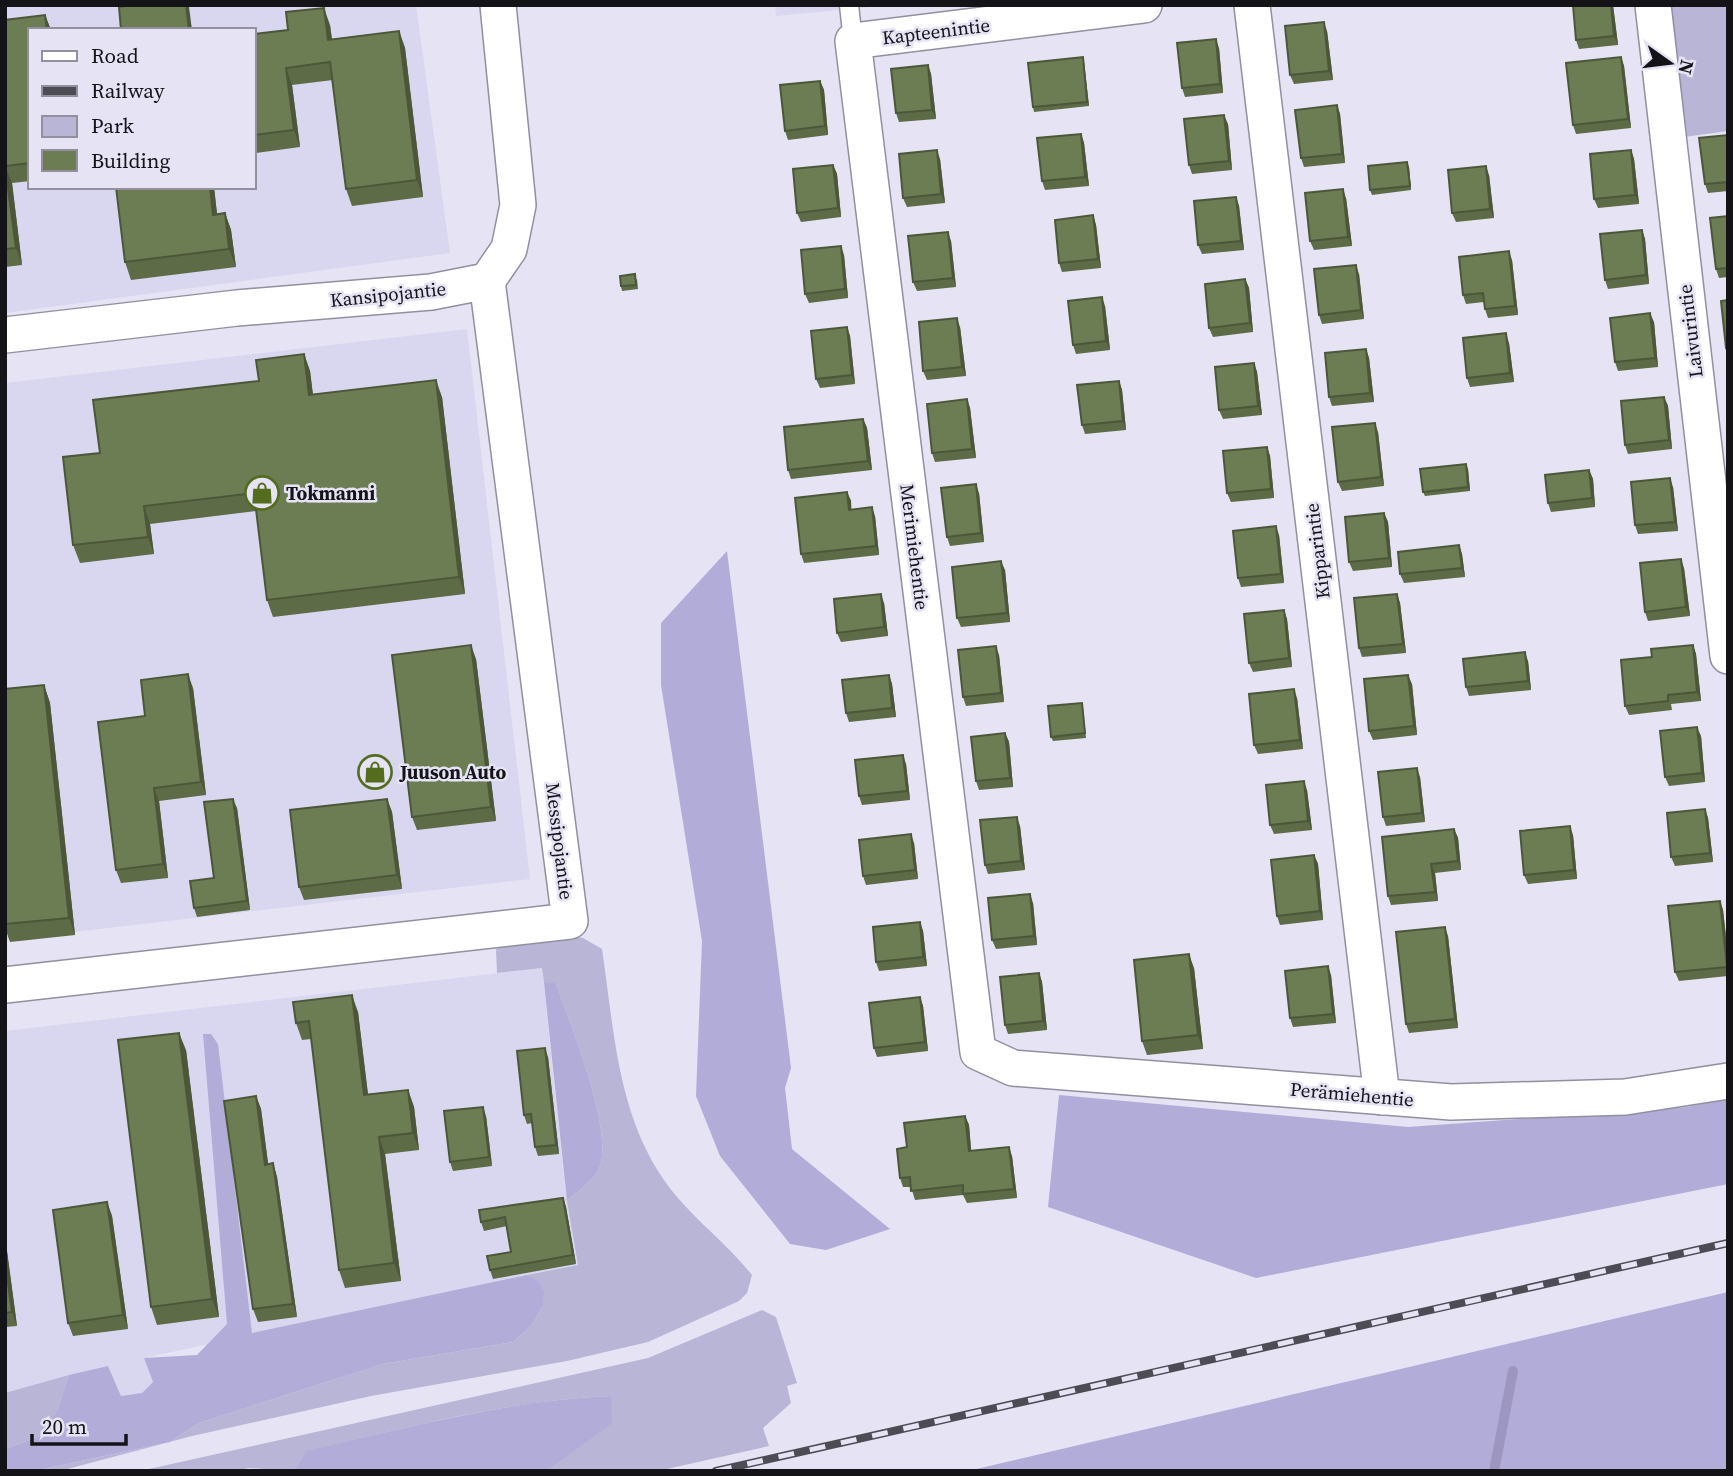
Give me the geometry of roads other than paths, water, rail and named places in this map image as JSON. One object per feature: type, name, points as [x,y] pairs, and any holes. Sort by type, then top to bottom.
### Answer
[{"type":"street","points":[[487,281],[509,249],[518,205],[498,5]]},
{"type":"street","name":"Kapteenintie","points":[[853,41],[1108,7],[1144,5]]},
{"type":"street","name":"Kipparintie","points":[[1252,5],[1382,1097]]},
{"type":"street","name":"Laivurintie","points":[[1653,5],[1728,656]]},
{"type":"street","name":"Merimiehentie","points":[[853,41],[978,1052]]},
{"type":"street","name":"Kansipojantie","points":[[5,335],[237,308],[431,292],[487,281]]},
{"type":"street","name":"Messipojantie","points":[[5,985],[570,921],[487,281]]},
{"type":"street","name":"Perämiehentie","points":[[978,1052],[1013,1068],[1451,1102],[1625,1097],[1728,1081]]},
{"type":"lane","points":[[849,5],[853,41]]},
{"type":"waterway","points":[[1494,1471],[1513,1371]]},
{"type":"railway","points":[[716,1471],[1728,1243]]},
{"type":"place","name":"Tokmanni","points":[[262,493]]},
{"type":"place","name":"Juuson Auto","points":[[375,772]]}]
